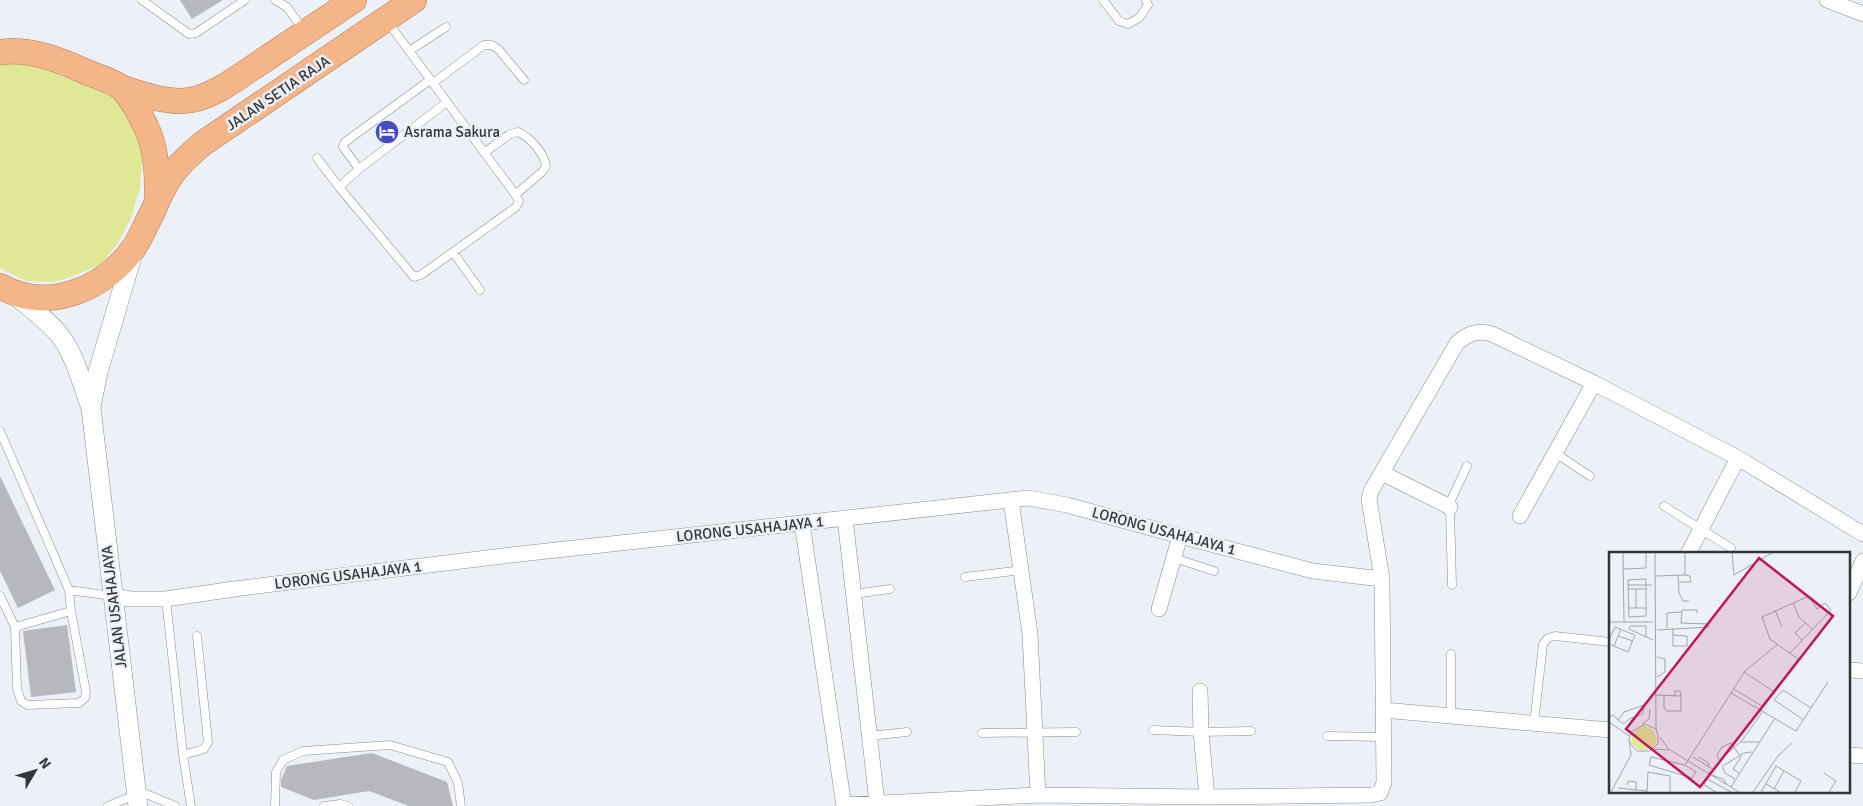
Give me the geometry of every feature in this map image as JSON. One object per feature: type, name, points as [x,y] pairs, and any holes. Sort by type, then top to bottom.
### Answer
[{"type":"highway","points":[[4,49],[40,55],[69,64],[120,87],[149,97],[190,100],[206,95],[235,79],[354,0]]},
{"type":"highway","name":"JALAN SETIA RAJA","points":[[6,289],[34,297],[52,298],[83,290],[110,274],[134,248],[168,178],[176,167],[202,144],[414,0]]},
{"type":"highway","name":"JALAN SETIA RAJA","points":[[120,87],[142,118],[153,143],[157,161],[157,201]]},
{"type":"street","points":[[1827,0],[1863,14]]},
{"type":"street","name":"JALAN USAHAJAYA","points":[[91,408],[98,372],[134,248]]},
{"type":"street","name":"JALAN USAHAJAYA","points":[[6,289],[47,321],[60,337],[70,352],[91,408],[112,596],[138,800]]},
{"type":"street","points":[[802,523],[844,805],[1038,795],[1207,797],[1377,794],[1383,789],[1384,782],[1382,579],[1369,499],[1371,491],[1457,343],[1472,333],[1492,334],[1594,383],[1738,458],[1863,534]]},
{"type":"street","points":[[1520,516],[1594,383]]},
{"type":"street","points":[[1689,552],[1738,458]]},
{"type":"street","points":[[1382,473],[1450,507]]},
{"type":"street","name":"LORONG USAHAJAYA 1","points":[[112,596],[130,599],[166,600],[234,589],[501,556],[1028,498],[1067,505],[1313,571],[1382,579]]},
{"type":"street","points":[[1011,500],[1030,634],[1038,795]]},
{"type":"street","points":[[845,518],[877,803]]},
{"type":"street","points":[[1159,609],[1180,536]]},
{"type":"street","points":[[1850,591],[1863,561]]},
{"type":"street","points":[[1850,670],[1863,671]]},
{"type":"street","points":[[1200,691],[1201,732],[1207,797]]},
{"type":"street","points":[[1383,710],[1609,730]]},
{"type":"street","points":[[1850,755],[1863,756]]},
{"type":"lane","points":[[142,0],[189,34],[196,33],[245,0]]},
{"type":"lane","points":[[275,0],[287,7],[305,32]]},
{"type":"lane","points":[[1103,0],[1119,21],[1128,24],[1144,14],[1148,5],[1147,0]]},
{"type":"lane","points":[[317,158],[414,277],[421,275],[516,207],[519,201],[386,20]]},
{"type":"lane","points":[[410,51],[446,27]]},
{"type":"lane","points":[[359,169],[343,147],[345,142],[484,45],[492,45],[499,50],[524,80]]},
{"type":"lane","points":[[339,187],[359,169],[447,102]]},
{"type":"lane","points":[[484,153],[510,134],[518,132],[526,135],[545,160],[546,166],[543,171],[515,195]]},
{"type":"lane","points":[[453,252],[480,290]]},
{"type":"lane","points":[[0,430],[3,445],[69,590],[86,692],[85,698],[79,703],[28,705],[21,701],[17,688],[15,627],[0,596]]},
{"type":"lane","points":[[1555,453],[1590,476]]},
{"type":"lane","points":[[1452,585],[1450,507],[1451,500],[1467,466]]},
{"type":"lane","points":[[1664,506],[1731,548]]},
{"type":"lane","points":[[1174,558],[1214,571]]},
{"type":"lane","points":[[965,577],[1022,570]]},
{"type":"lane","points":[[854,594],[890,589]]},
{"type":"lane","points":[[69,590],[112,596]]},
{"type":"lane","points":[[166,600],[183,755],[191,806]]},
{"type":"lane","points":[[15,627],[71,611]]},
{"type":"lane","points":[[183,755],[204,749],[208,742],[197,636]]},
{"type":"lane","points":[[1534,724],[1543,644],[1548,638],[1556,636],[1609,642]]},
{"type":"lane","points":[[1451,654],[1451,716]]},
{"type":"lane","points":[[1153,730],[1251,732]]},
{"type":"lane","points":[[869,736],[908,732]]},
{"type":"lane","points":[[982,733],[1076,732]]},
{"type":"lane","points":[[1327,736],[1383,737]]},
{"type":"lane","points":[[275,806],[276,772],[284,760],[302,751],[390,745],[448,762],[458,784],[461,806]]},
{"type":"lane","points":[[108,806],[125,800],[138,800],[144,792],[175,806]]},
{"type":"lane","points":[[324,806],[340,804],[348,806]]},
{"type":"green space","points":[[0,63],[33,64],[119,99],[128,112],[143,154],[140,188],[131,218],[118,243],[101,264],[54,282],[26,281],[0,268]]},
{"type":"building","points":[[180,0],[223,0],[192,19]]},
{"type":"building","points":[[0,476],[55,590],[18,608],[0,571]]},
{"type":"building","points":[[67,625],[76,692],[31,697],[23,631]]},
{"type":"building","points":[[372,753],[447,782],[453,806],[409,806],[369,791],[314,800],[281,787],[281,780],[287,766]]},
{"type":"place","name":"Asrama Sakura","points":[[387,132]]}]
